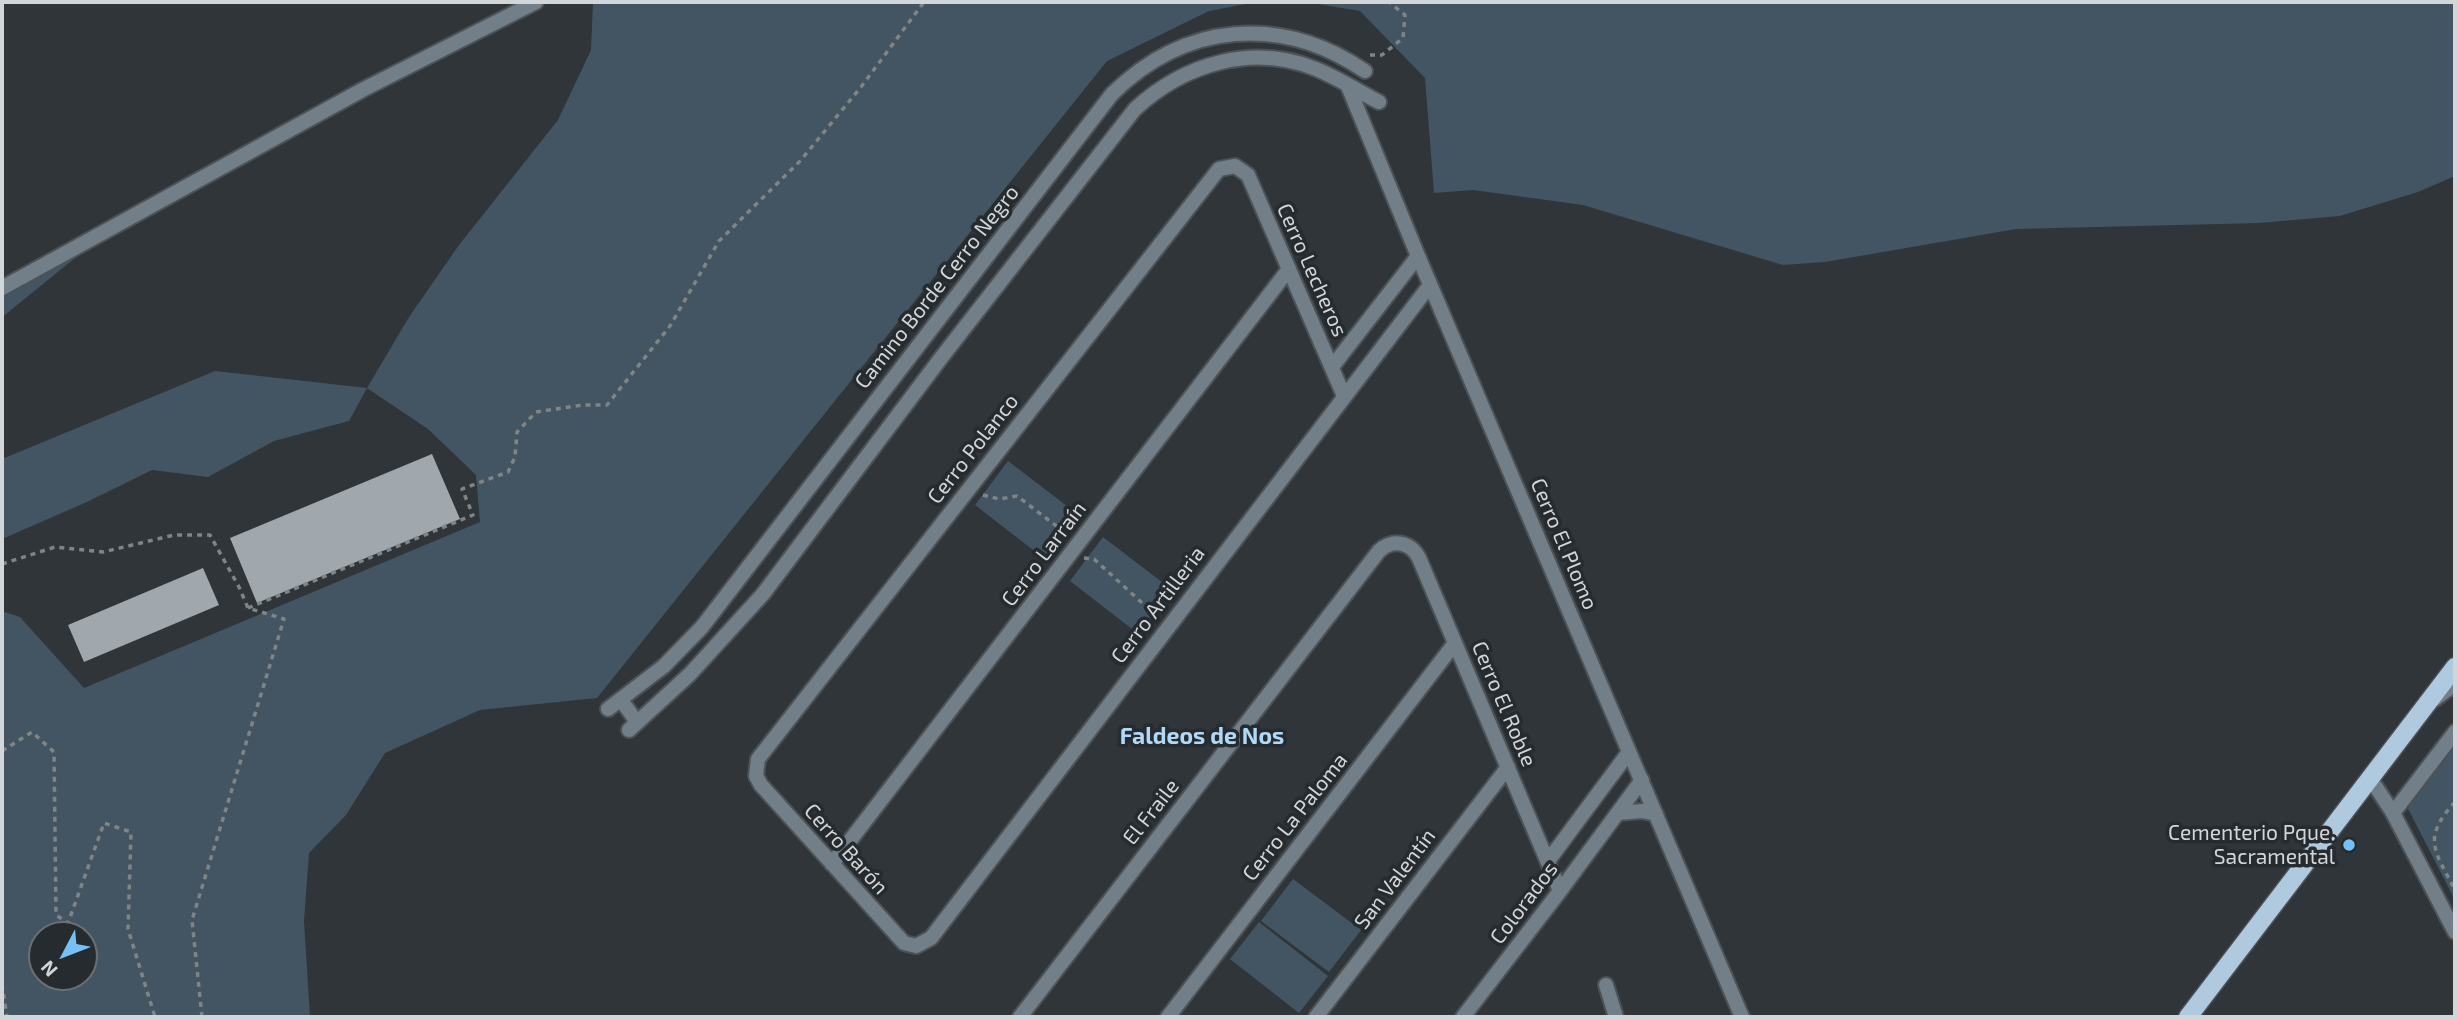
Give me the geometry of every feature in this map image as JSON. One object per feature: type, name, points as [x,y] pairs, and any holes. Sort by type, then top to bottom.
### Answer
[{"type":"main road","points":[[2188,1017],[2455,667]]},
{"type":"street","points":[[2,288],[364,89],[536,2]]},
{"type":"street","name":"Camino Borde Cerro Negro","points":[[607,709],[664,666],[702,627],[1112,94],[1127,79],[1152,61],[1180,47],[1200,40],[1240,33],[1296,38],[1315,44],[1365,71]]},
{"type":"street","points":[[621,700],[633,726],[690,674],[763,594],[941,358],[1135,109],[1150,96],[1200,67],[1238,58],[1277,59],[1314,68],[1379,103]]},
{"type":"street","name":"Cerro El Plomo","points":[[1348,86],[1742,1017]]},
{"type":"street","name":"Cerro Lecheros","points":[[1235,166],[1251,181],[1344,396]]},
{"type":"street","name":"Cerro Polanco","points":[[756,770],[761,754],[1214,173],[1224,167],[1235,166]]},
{"type":"street","points":[[1332,367],[1418,256]]},
{"type":"street","name":"Cerro Larraín","points":[[832,864],[1289,269]]},
{"type":"street","name":"Cerro Artilleria","points":[[916,946],[931,938],[1430,285]]},
{"type":"street","name":"Cerro El Roble","points":[[1399,543],[1416,552],[1560,891]]},
{"type":"street","name":"El Fraile","points":[[1020,1017],[1378,551],[1384,546],[1399,543]]},
{"type":"street","name":"Cerro La Paloma","points":[[1168,1017],[1455,643]]},
{"type":"street","points":[[2423,709],[2455,684]]},
{"type":"street","points":[[2393,813],[2455,732]]},
{"type":"street","name":"Colorados","points":[[1548,861],[1629,752]]},
{"type":"street","name":"San Valentín","points":[[1316,1017],[1507,767]]},
{"type":"street","name":"Cerro Barón","points":[[756,770],[761,785],[898,938],[904,943],[916,946]]},
{"type":"street","points":[[2370,778],[2393,813],[2455,932]]},
{"type":"street","name":"Colorados","points":[[1463,1017],[1642,780]]},
{"type":"street","points":[[1618,813],[1642,811],[1656,814]]},
{"type":"street","points":[[1606,985],[1616,1017]]},
{"type":"path","points":[[248,608],[473,514],[462,489],[508,472],[515,457],[517,432],[537,412],[583,405],[607,405],[670,326],[719,241],[801,160],[861,87],[924,2]]},
{"type":"path","points":[[1349,61],[1382,55],[1403,38],[1405,15],[1390,2]]},
{"type":"path","points":[[2,564],[55,547],[103,552],[174,535],[210,535],[248,608],[284,619],[192,920],[202,1017]]},
{"type":"path","points":[[2,751],[32,732],[54,752],[56,915],[68,923],[104,822],[131,832],[128,929],[155,1017]]},
{"type":"path","points":[[2455,802],[2437,827],[2434,836],[2436,852],[2455,890]]},
{"type":"path","points":[[2,984],[6,1017]]},
{"type":"shaded area","points":[[593,2],[1256,2],[1209,11],[1107,61],[597,698],[480,710],[385,753],[346,815],[309,853],[304,921],[310,1017],[2,1017],[2,611],[20,617],[84,688],[480,522],[476,475],[428,429],[367,388],[409,317],[459,245],[558,120],[591,50]]},
{"type":"shaded area","points":[[1306,2],[2455,2],[2455,176],[2418,192],[2340,216],[2259,223],[2016,229],[1825,262],[1783,265],[1583,205],[1473,190],[1434,193],[1425,78],[1360,11]]},
{"type":"shaded area","points":[[91,245],[6,314],[2,318],[2,294]]},
{"type":"shaded area","points":[[215,371],[367,388],[349,421],[274,441],[208,477],[152,470],[2,539],[2,459]]},
{"type":"shaded area","points":[[1008,461],[1080,516],[1046,560],[975,505]]},
{"type":"shaded area","points":[[1103,537],[1175,592],[1141,636],[1070,581]]},
{"type":"shaded area","points":[[2455,741],[2455,900],[2405,803]]},
{"type":"shaded area","points":[[1293,879],[1361,930],[1329,972],[1261,921]]},
{"type":"shaded area","points":[[1259,922],[1328,976],[1299,1013],[1230,959]]},
{"type":"building","points":[[432,454],[460,519],[257,603],[230,538]]},
{"type":"building","points":[[203,568],[219,605],[84,662],[68,625]]},
{"type":"place","name":"Cementerio Pque. Sacramental","points":[[2349,845]]},
{"type":"district","name":"Faldeos de Nos","points":[[1202,736]]}]
